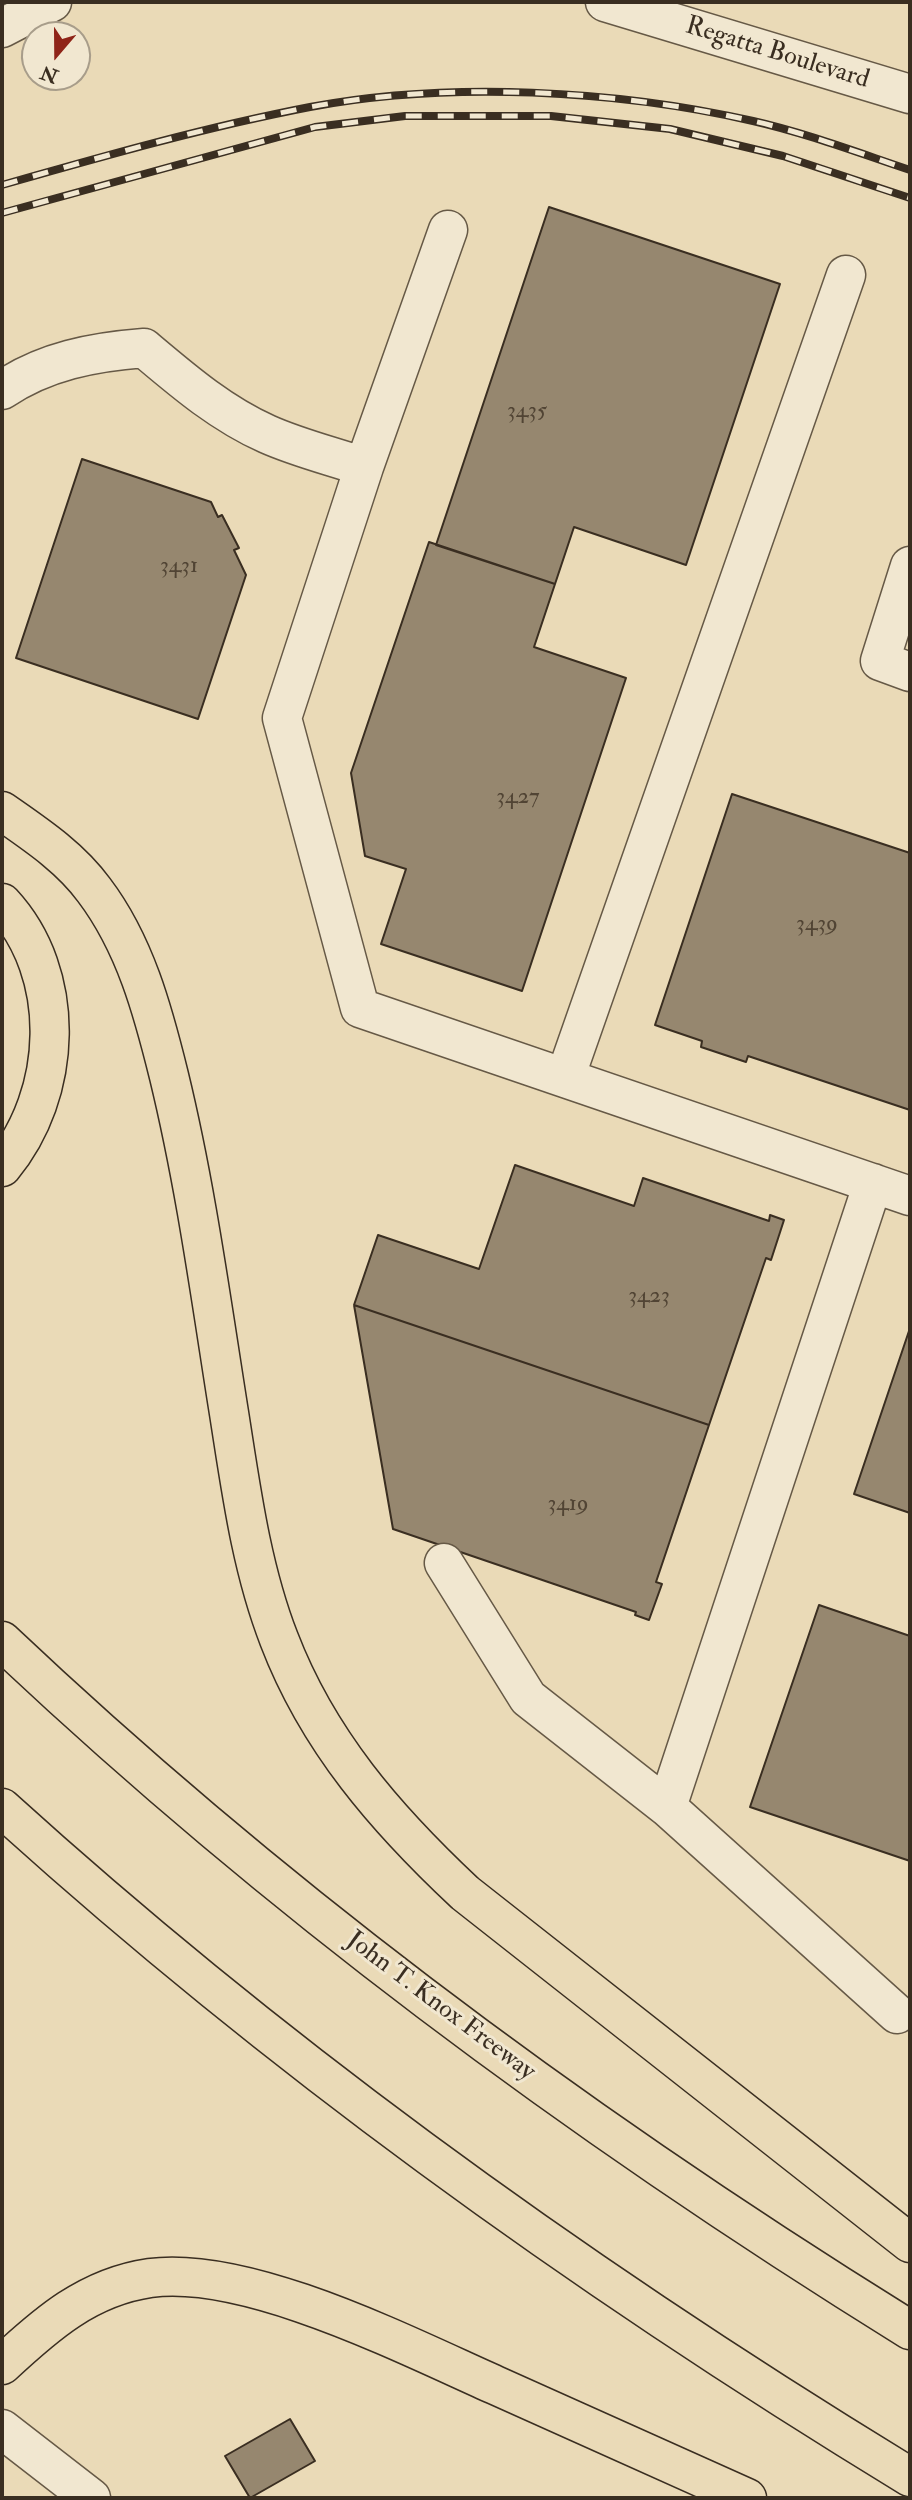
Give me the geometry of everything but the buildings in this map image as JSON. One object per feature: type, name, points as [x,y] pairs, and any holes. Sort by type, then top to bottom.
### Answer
[{"type":"highway","points":[[2,811],[35,834],[77,870],[111,915],[136,967],[163,1054],[184,1145],[253,1548],[278,1638],[316,1718],[368,1795],[465,1893],[910,2243]]},
{"type":"highway","points":[[2,903],[28,939],[40,969],[48,1001],[51,1034],[39,1098],[26,1130],[2,1167]]},
{"type":"highway","name":"John T. Knox Freeway","points":[[2,1641],[166,1788],[309,1907],[403,1980],[671,2175],[910,2330]]},
{"type":"highway","points":[[2,1808],[228,2003],[450,2173],[680,2333],[910,2477]]},
{"type":"highway","points":[[2,2365],[58,2315],[106,2289],[150,2278],[216,2280],[281,2298],[386,2338],[747,2498]]},
{"type":"street","points":[[2,29],[52,2]]},
{"type":"street","name":"Regatta Boulevard","points":[[604,2],[910,93]]},
{"type":"street","points":[[448,230],[364,467],[282,718],[360,1008],[910,1196]]},
{"type":"street","points":[[565,1078],[846,275]]},
{"type":"street","points":[[2,390],[43,368],[77,356],[144,348],[185,383],[240,421],[269,435],[364,467]]},
{"type":"street","points":[[910,566],[880,661],[910,672]]},
{"type":"street","points":[[667,1807],[873,1183]]},
{"type":"street","points":[[443,1563],[528,1698],[667,1807],[897,2014]]},
{"type":"street","points":[[2,2429],[91,2498]]},
{"type":"railway","points":[[2,185],[194,133],[310,107],[363,99],[475,92],[589,96],[701,110],[793,131],[910,170]]},
{"type":"railway","points":[[2,213],[315,127],[405,116],[551,116],[670,129],[783,156],[910,198]]}]
